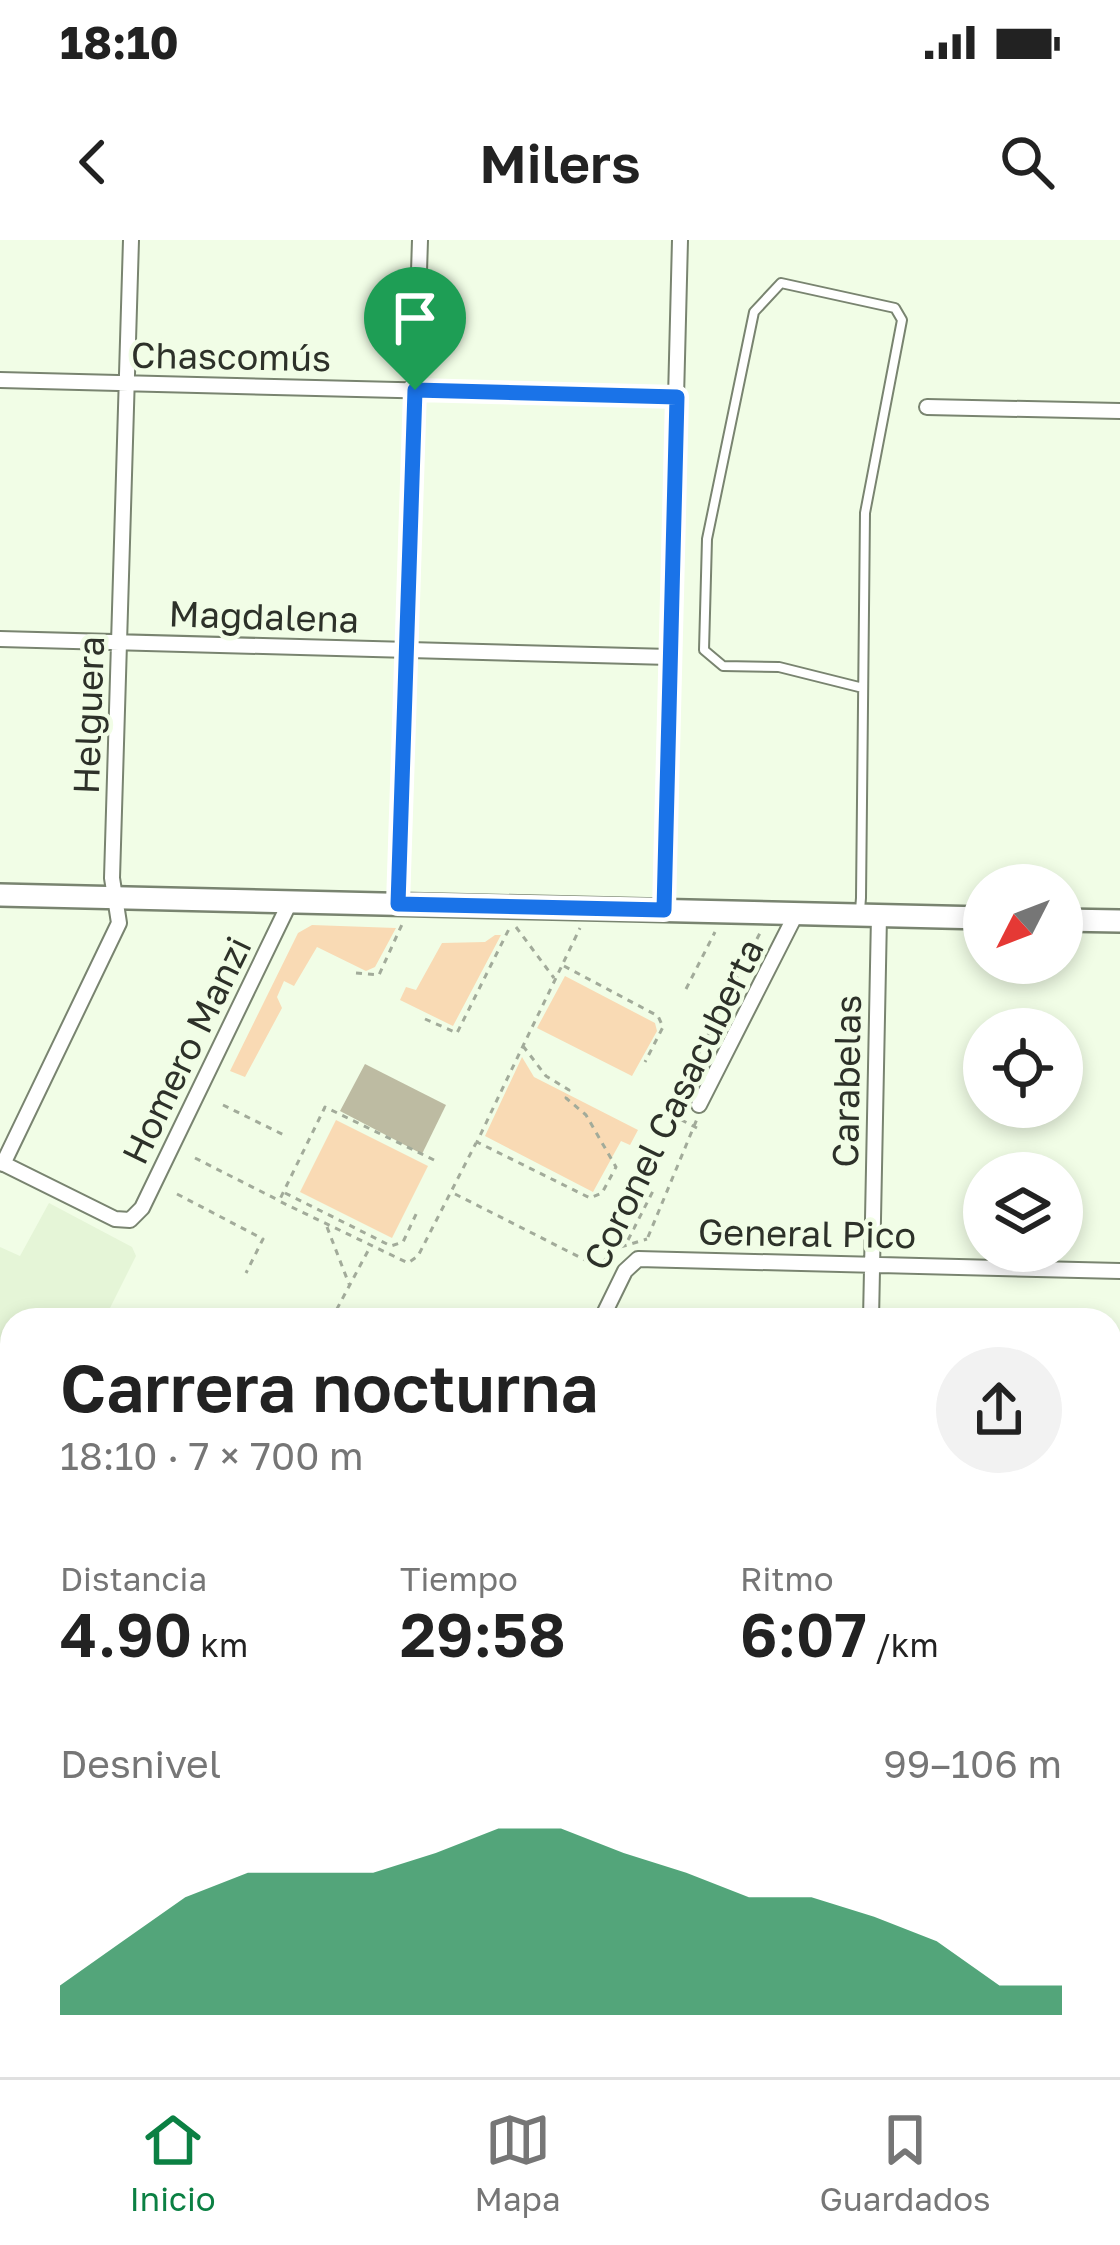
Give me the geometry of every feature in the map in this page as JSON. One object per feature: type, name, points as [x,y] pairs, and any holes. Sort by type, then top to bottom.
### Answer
[{"type":"main road","points":[[0,895],[290,902],[401,911],[664,910],[963,917]]},
{"type":"main road","points":[[1083,920],[1120,921]]},
{"type":"street","name":"Helguera","points":[[2,1163],[119,923],[119,899],[112,878],[131,240]]},
{"type":"street","points":[[401,911],[421,240]]},
{"type":"street","points":[[664,910],[680,240]]},
{"type":"street","name":"Chascomús","points":[[0,380],[677,397]]},
{"type":"street","points":[[927,407],[1120,411]]},
{"type":"street","name":"Magdalena","points":[[0,639],[670,657]]},
{"type":"street","name":"Homero Manzi","points":[[2,1163],[115,1220],[130,1220],[142,1208],[290,902]]},
{"type":"street","name":"Coronel Casacuberta","points":[[699,1105],[796,914]]},
{"type":"street","name":"Carabelas","points":[[870,915],[872,1308]]},
{"type":"street","name":"Coronel Casacuberta","points":[[607,1308],[625,1271],[638,1259]]},
{"type":"street","name":"General Pico","points":[[638,1259],[1120,1270]]},
{"type":"lane","points":[[863,688],[779,667],[724,666],[713,661],[702,642],[707,538],[754,312],[782,283],[895,308],[902,320],[865,513],[863,688],[870,915]]},
{"type":"path","points":[[195,1158],[395,1261],[408,1263],[418,1256],[452,1192],[589,910]]},
{"type":"path","points":[[356,973],[379,975],[401,911]]},
{"type":"path","points":[[425,1018],[457,1033],[513,927],[556,979]]},
{"type":"path","points":[[686,989],[716,930]]},
{"type":"path","points":[[697,1128],[668,1113],[760,931]]},
{"type":"path","points":[[562,965],[658,1016],[663,1028],[645,1062]]},
{"type":"path","points":[[477,1142],[590,1198],[602,1193],[616,1167],[586,1115],[566,1098],[569,1090],[546,1076],[523,1046]]},
{"type":"path","points":[[223,1105],[284,1135]]},
{"type":"path","name":"Coronel Casacuberta","points":[[638,1259],[697,1128],[699,1105]]},
{"type":"path","points":[[279,1201],[325,1107],[434,1160]]},
{"type":"path","points":[[452,1192],[599,1267],[627,1241],[653,1191]]},
{"type":"path","points":[[283,1192],[391,1246],[403,1242],[418,1210]]},
{"type":"path","points":[[177,1194],[262,1239],[246,1274]]},
{"type":"path","points":[[326,1225],[350,1284]]},
{"type":"path","points":[[627,1241],[647,1239]]},
{"type":"path","points":[[337,1308],[370,1247]]},
{"type":"shaded area","points":[[312,925],[396,928],[375,967],[366,971],[317,947],[294,986],[284,981],[277,997],[282,1008],[245,1077],[230,1071],[298,933]]},
{"type":"shaded area","points":[[501,935],[453,1026],[400,1000],[406,987],[416,990],[442,943],[485,942]]},
{"type":"shaded area","points":[[565,976],[655,1023],[657,1031],[632,1076],[537,1028]]},
{"type":"shaded area","points":[[522,1057],[534,1077],[638,1130],[630,1145],[621,1141],[593,1192],[485,1136]]},
{"type":"shaded area","points":[[336,1120],[428,1166],[392,1238],[300,1192]]},
{"type":"shaded area","points":[[49,1203],[132,1247],[136,1256],[110,1308],[0,1308],[0,1247],[20,1256]]},
{"type":"building","points":[[365,1064],[446,1105],[422,1154],[340,1111]]},
{"type":"route","points":[[415,390],[677,397],[664,910],[398,904],[415,390]]}]
